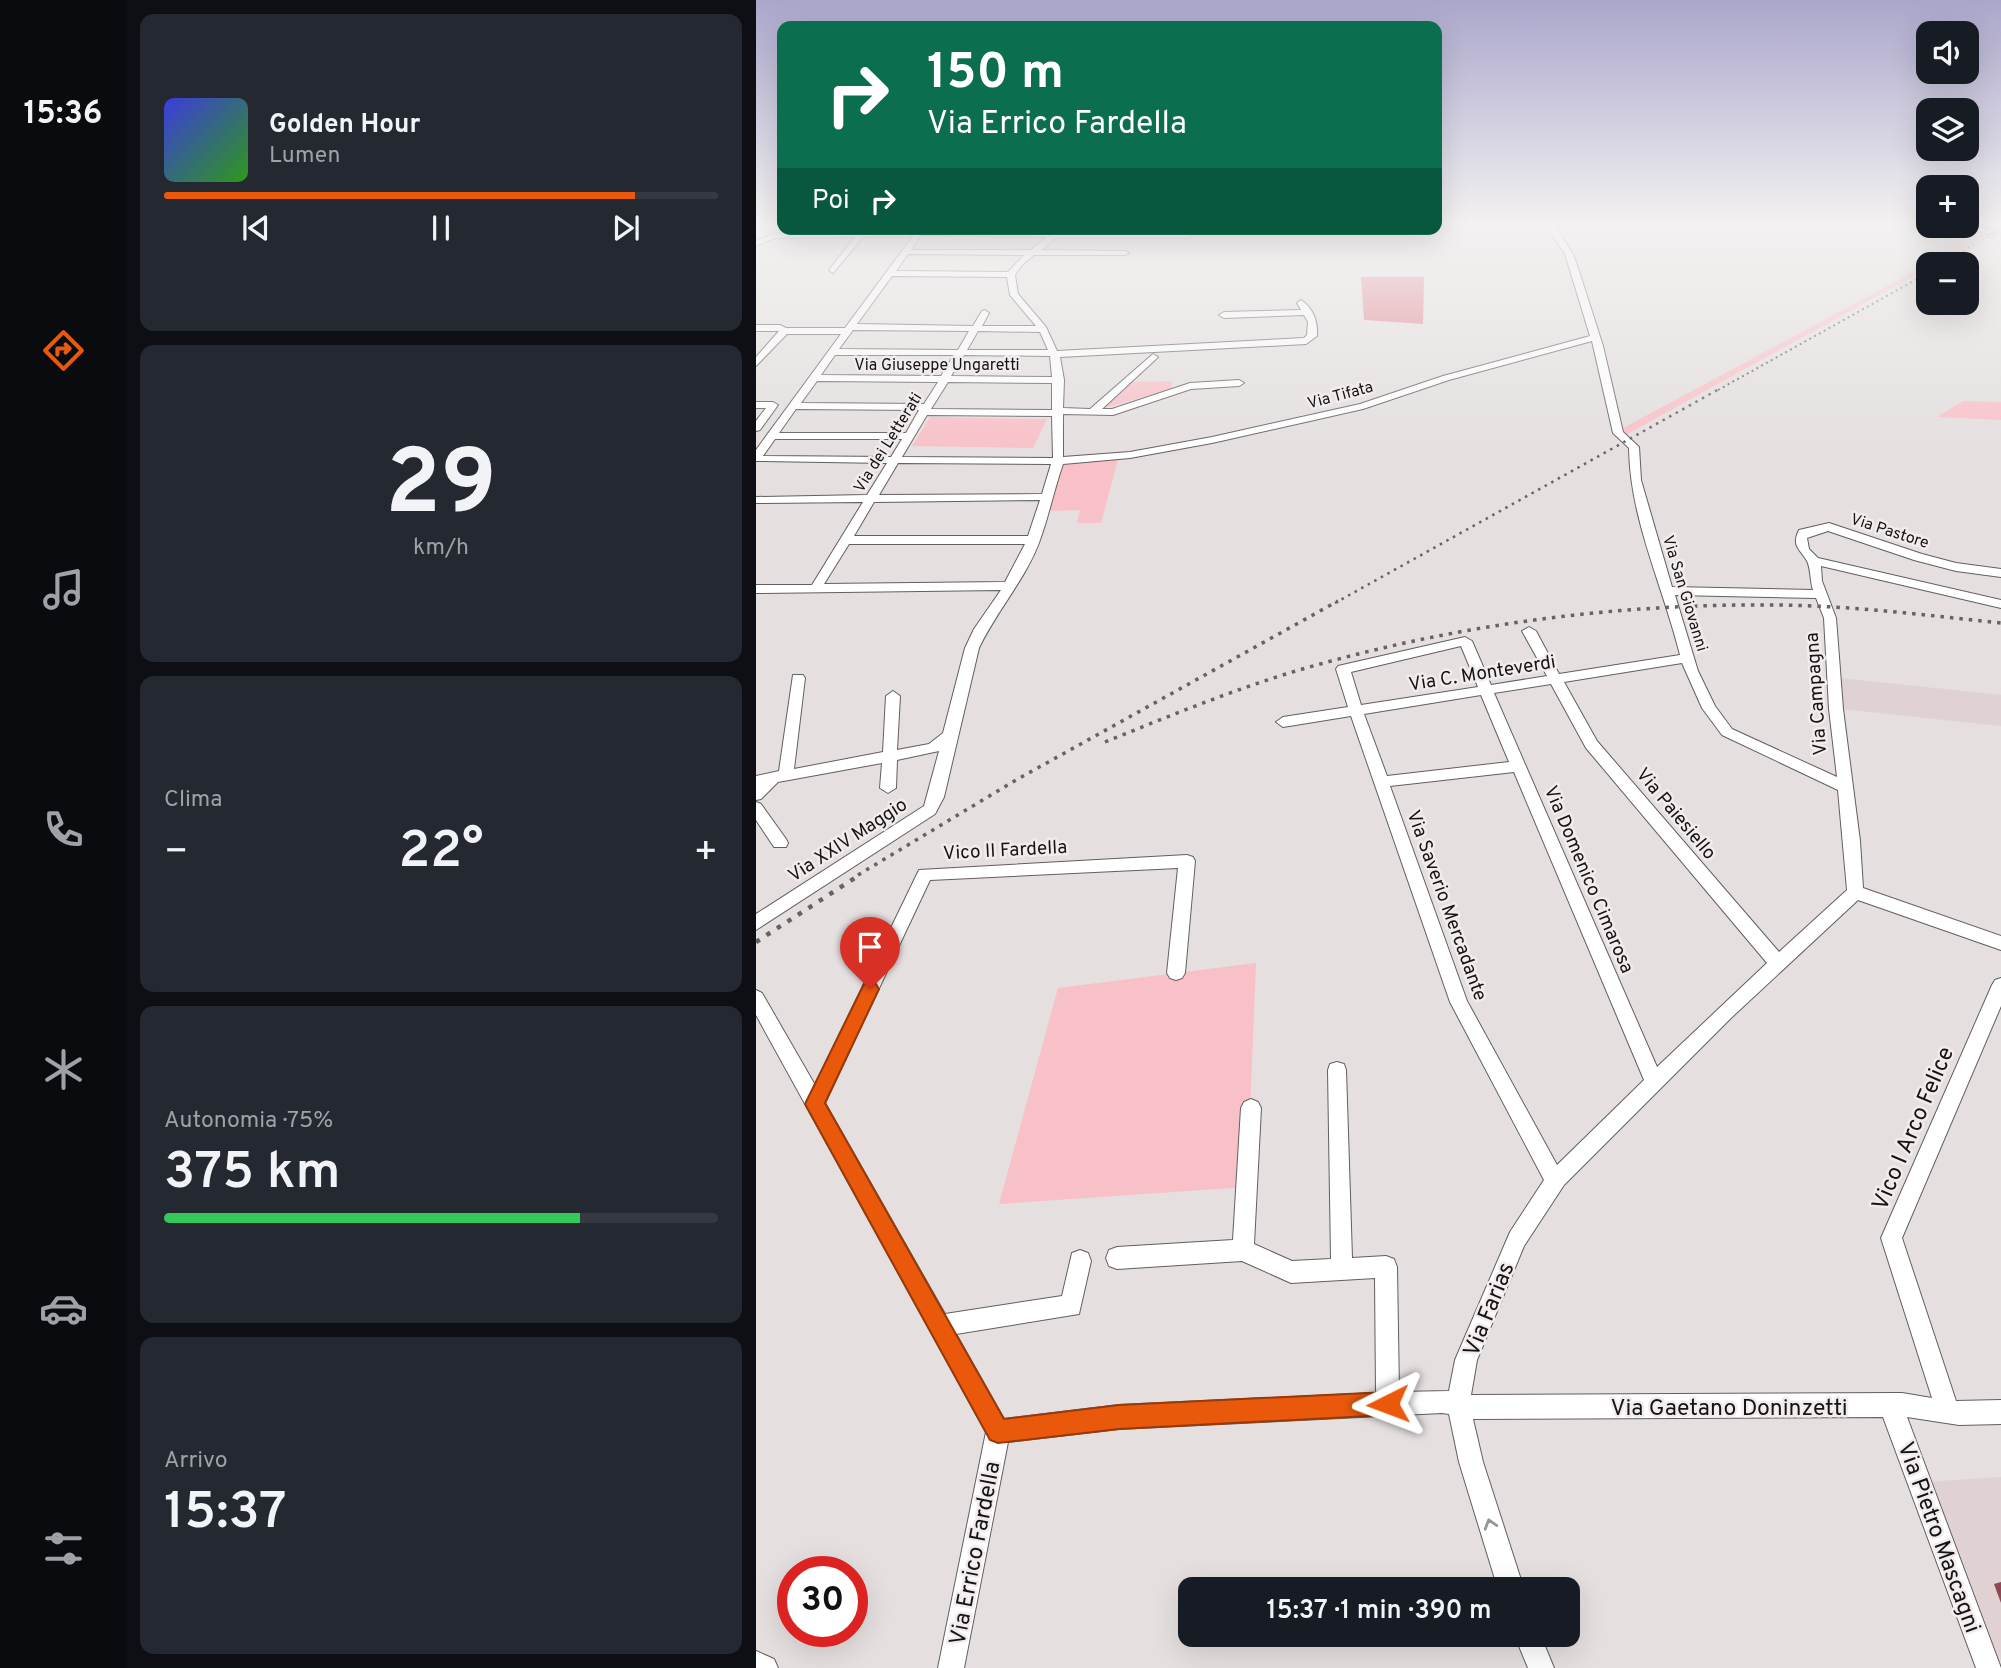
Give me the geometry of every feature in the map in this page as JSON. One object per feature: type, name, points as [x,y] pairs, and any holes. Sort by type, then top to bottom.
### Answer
[{"type":"street","points":[[757,458],[871,300]]},
{"type":"street","points":[[756,589],[1008,589],[1034,540],[1058,461],[1056,449],[1059,380],[1054,354],[1043,330],[1018,300]]},
{"type":"street","name":"Via San Giovanni","points":[[1583,300],[1618,433],[1634,447],[1635,480],[1687,658],[1709,708],[1727,732],[1843,786]]},
{"type":"street","points":[[833,352],[1054,354],[1306,341],[1312,336],[1313,331],[1304,307],[1224,315]]},
{"type":"street","name":"Via dei Letterati","points":[[816,588],[985,313]]},
{"type":"street","points":[[756,328],[780,328],[783,331],[1043,330]]},
{"type":"street","points":[[757,361],[783,331]]},
{"type":"street","name":"Via Tifata","points":[[757,458],[1058,461],[1130,455],[1316,418],[1363,406],[1446,378],[1595,338]]},
{"type":"street","points":[[756,343],[774,342]]},
{"type":"street","points":[[1092,412],[1153,357]]},
{"type":"street","name":"Via Giuseppe Ungaretti","points":[[814,378],[1059,380]]},
{"type":"street","points":[[794,406],[1113,412],[1190,386],[1239,383]]},
{"type":"street","points":[[756,405],[773,405],[756,428]]},
{"type":"street","points":[[772,436],[909,436]]},
{"type":"street","name":"Via Tifata","points":[[1056,449],[1068,455],[1088,459]]},
{"type":"street","points":[[756,500],[1048,497]]},
{"type":"street","name":"Via Pastore","points":[[1814,561],[1804,552],[1800,540],[1803,533],[1829,527],[1918,557],[1956,567],[2001,573]]},
{"type":"street","points":[[845,540],[1034,540]]},
{"type":"street","points":[[1814,561],[2001,604]]},
{"type":"street","name":"Via Campagna","points":[[1814,561],[1813,569],[1830,618],[1843,786],[1852,841],[1855,892]]},
{"type":"street","name":"Via XXIV Maggio","points":[[756,923],[930,810],[936,797],[972,648],[981,629],[1008,589]]},
{"type":"street","points":[[1668,592],[1822,593]]},
{"type":"street","name":"Via Paiesiello","points":[[1528,631],[1558,680],[1591,744],[1778,964]]},
{"type":"street","name":"Via Domenico Cimarosa","points":[[1356,711],[1343,669],[1465,641],[1654,1082]]},
{"type":"street","name":"Via C. Monteverdi","points":[[1283,722],[1486,692],[1687,658]]},
{"type":"street","points":[[756,795],[780,776],[798,678]]},
{"type":"street","points":[[888,788],[893,696]]},
{"type":"street","name":"Via Saverio Mercadante","points":[[1356,711],[1458,1002],[1548,1170],[1557,1178]]},
{"type":"street","points":[[756,780],[933,748],[945,741],[950,734]]},
{"type":"street","points":[[1381,782],[1519,766]]},
{"type":"street","points":[[756,808],[780,843]]},
{"type":"street","name":"Vico II Fardella","points":[[815,1104],[925,874],[1187,861],[1176,973]]},
{"type":"street","points":[[1855,892],[2001,943]]},
{"type":"street","name":"Via Farias","points":[[1458,1404],[1466,1360],[1486,1307],[1517,1239],[1557,1178],[1855,892]]},
{"type":"street","name":"Vico I Arco Felice","points":[[1948,1412],[1891,1238],[2001,985]]},
{"type":"street","points":[[756,1000],[998,1431],[1119,1417],[1442,1401],[1458,1404],[1471,1462],[1507,1577]]},
{"type":"street","points":[[1337,1070],[1342,1269]]},
{"type":"street","points":[[1243,1250],[1251,1108]]},
{"type":"street","points":[[1116,1258],[1243,1250],[1291,1272],[1386,1267],[1388,1404]]},
{"type":"street","points":[[939,1326],[1071,1306],[1080,1261]]},
{"type":"street","name":"Via Gaetano Doninzetti","points":[[1458,1404],[1476,1408],[1891,1406],[1948,1412],[2001,1412]]},
{"type":"street","name":"Via Pietro Mascagni","points":[[1891,1406],[1989,1668]]},
{"type":"street","name":"Via Errico Fardella","points":[[951,1668],[998,1431]]},
{"type":"street","points":[[1532,1647],[1541,1668]]},
{"type":"street","points":[[756,1664],[765,1668]]},
{"type":"shaded area","points":[[1363,300],[1424,300],[1423,324],[1364,320]]},
{"type":"shaded area","points":[[1861,300],[1870,300],[1624,436],[1623,428]]},
{"type":"shaded area","points":[[1172,381],[1171,389],[1105,408],[1105,405],[1132,382]]},
{"type":"shaded area","points":[[1963,401],[2001,402],[2001,420],[1937,417]]},
{"type":"shaded area","points":[[930,417],[1047,419],[1033,448],[912,446]]},
{"type":"shaded area","points":[[1118,459],[1101,523],[1077,523],[1080,510],[1049,511],[1062,463]]},
{"type":"shaded area","points":[[1840,678],[2001,695],[2001,726],[1842,709]]},
{"type":"shaded area","points":[[1256,963],[1247,1187],[999,1204],[1058,988]]},
{"type":"shaded area","points":[[2001,1477],[2001,1660],[1993,1660],[1926,1482]]},
{"type":"railway","points":[[1718,390],[1880,300]]},
{"type":"railway","points":[[1335,603],[1721,388]]},
{"type":"railway","points":[[858,875],[1016,780],[1338,601]]},
{"type":"railway","points":[[1105,742],[1241,689],[1324,663],[1434,637],[1545,619],[1657,608],[1798,605],[2001,623]]},
{"type":"railway","points":[[756,942],[861,874]]},
{"type":"route","points":[[870,989],[815,1104],[998,1431],[1119,1417],[1388,1404]]}]
